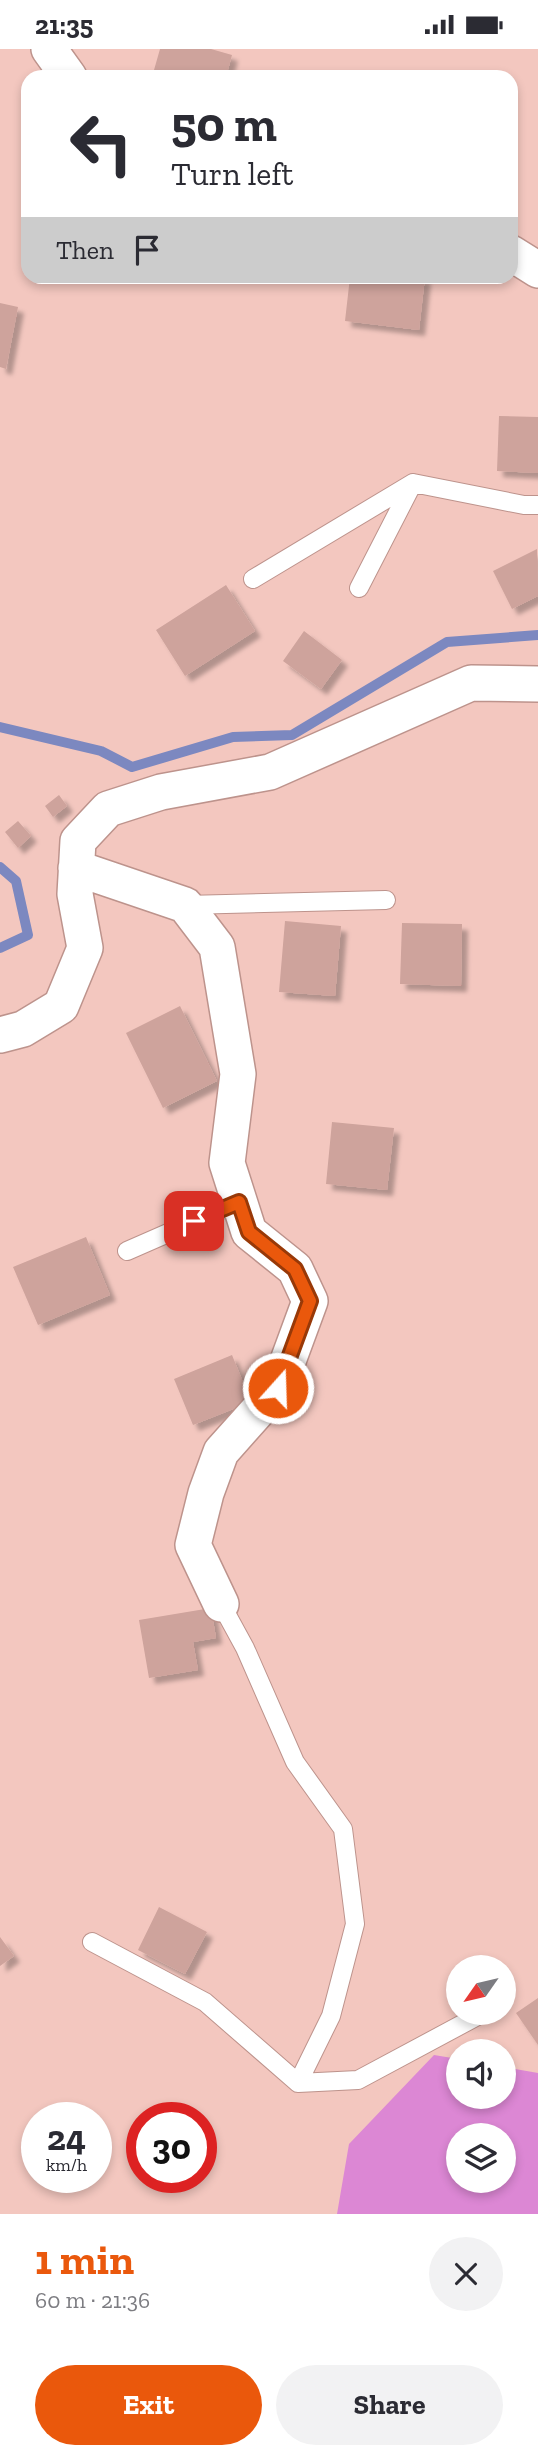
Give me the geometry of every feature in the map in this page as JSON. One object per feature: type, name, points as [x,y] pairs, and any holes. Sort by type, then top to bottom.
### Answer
[{"type":"street","points":[[49,49],[64,70]]},
{"type":"street","points":[[518,257],[538,270]]},
{"type":"street","points":[[0,1035],[23,1029],[61,1006],[85,948],[75,894],[78,841],[108,809],[161,792],[270,772],[471,683],[538,684]]},
{"type":"street","points":[[76,868],[185,905],[217,947],[238,1074],[227,1163],[249,1232],[295,1269],[310,1301],[278,1388],[221,1452],[206,1493],[193,1545],[220,1604]]},
{"type":"lane","points":[[253,579],[413,483],[524,505],[538,505]]},
{"type":"lane","points":[[359,588],[413,483]]},
{"type":"lane","points":[[185,905],[386,900]]},
{"type":"lane","points":[[127,1251],[239,1202]]},
{"type":"lane","points":[[220,1604],[245,1648],[295,1762],[343,1829],[355,1924],[331,2016],[298,2083]]},
{"type":"lane","points":[[92,1942],[205,2002],[298,2083],[358,2080],[461,2025]]},
{"type":"shaded area","points":[[434,2055],[446,2057],[446,2109],[516,2109],[516,2069],[538,2073],[538,2214],[337,2214],[349,2144]]},
{"type":"building","points":[[160,49],[211,49],[232,55],[228,70],[154,70]]},
{"type":"building","points":[[349,284],[424,284],[419,330],[345,321]]},
{"type":"building","points":[[0,303],[18,307],[6,369],[0,367]]},
{"type":"building","points":[[499,416],[538,417],[538,473],[497,471]]},
{"type":"building","points":[[537,549],[538,596],[512,609],[493,571]]},
{"type":"building","points":[[226,585],[255,631],[185,676],[156,630]]},
{"type":"building","points":[[304,631],[342,660],[321,689],[283,661]]},
{"type":"building","points":[[59,795],[67,806],[53,817],[45,806]]},
{"type":"building","points":[[18,821],[31,836],[18,848],[5,832]]},
{"type":"building","points":[[285,921],[341,926],[335,996],[279,992]]},
{"type":"building","points":[[402,923],[462,924],[461,986],[400,984]]},
{"type":"building","points":[[180,1006],[217,1081],[163,1108],[126,1033]]},
{"type":"building","points":[[332,1122],[394,1128],[387,1190],[326,1184]]},
{"type":"building","points":[[86,1237],[110,1295],[38,1325],[13,1267]]},
{"type":"building","points":[[232,1355],[251,1402],[193,1425],[174,1379]]},
{"type":"building","points":[[211,1608],[216,1638],[193,1642],[198,1670],[149,1678],[139,1620]]},
{"type":"building","points":[[159,1907],[207,1932],[185,1974],[138,1950]]},
{"type":"building","points":[[0,1937],[14,1956],[0,1966]]},
{"type":"building","points":[[538,1998],[538,2045],[516,2013]]},
{"type":"waterway","points":[[0,727],[101,751],[132,767],[233,737],[292,735],[447,642],[538,635]]},
{"type":"waterway","points":[[0,867],[16,881],[28,935],[0,948]]},
{"type":"route","points":[[194,1221],[239,1202],[249,1232],[295,1269],[310,1301],[278,1388]]}]
